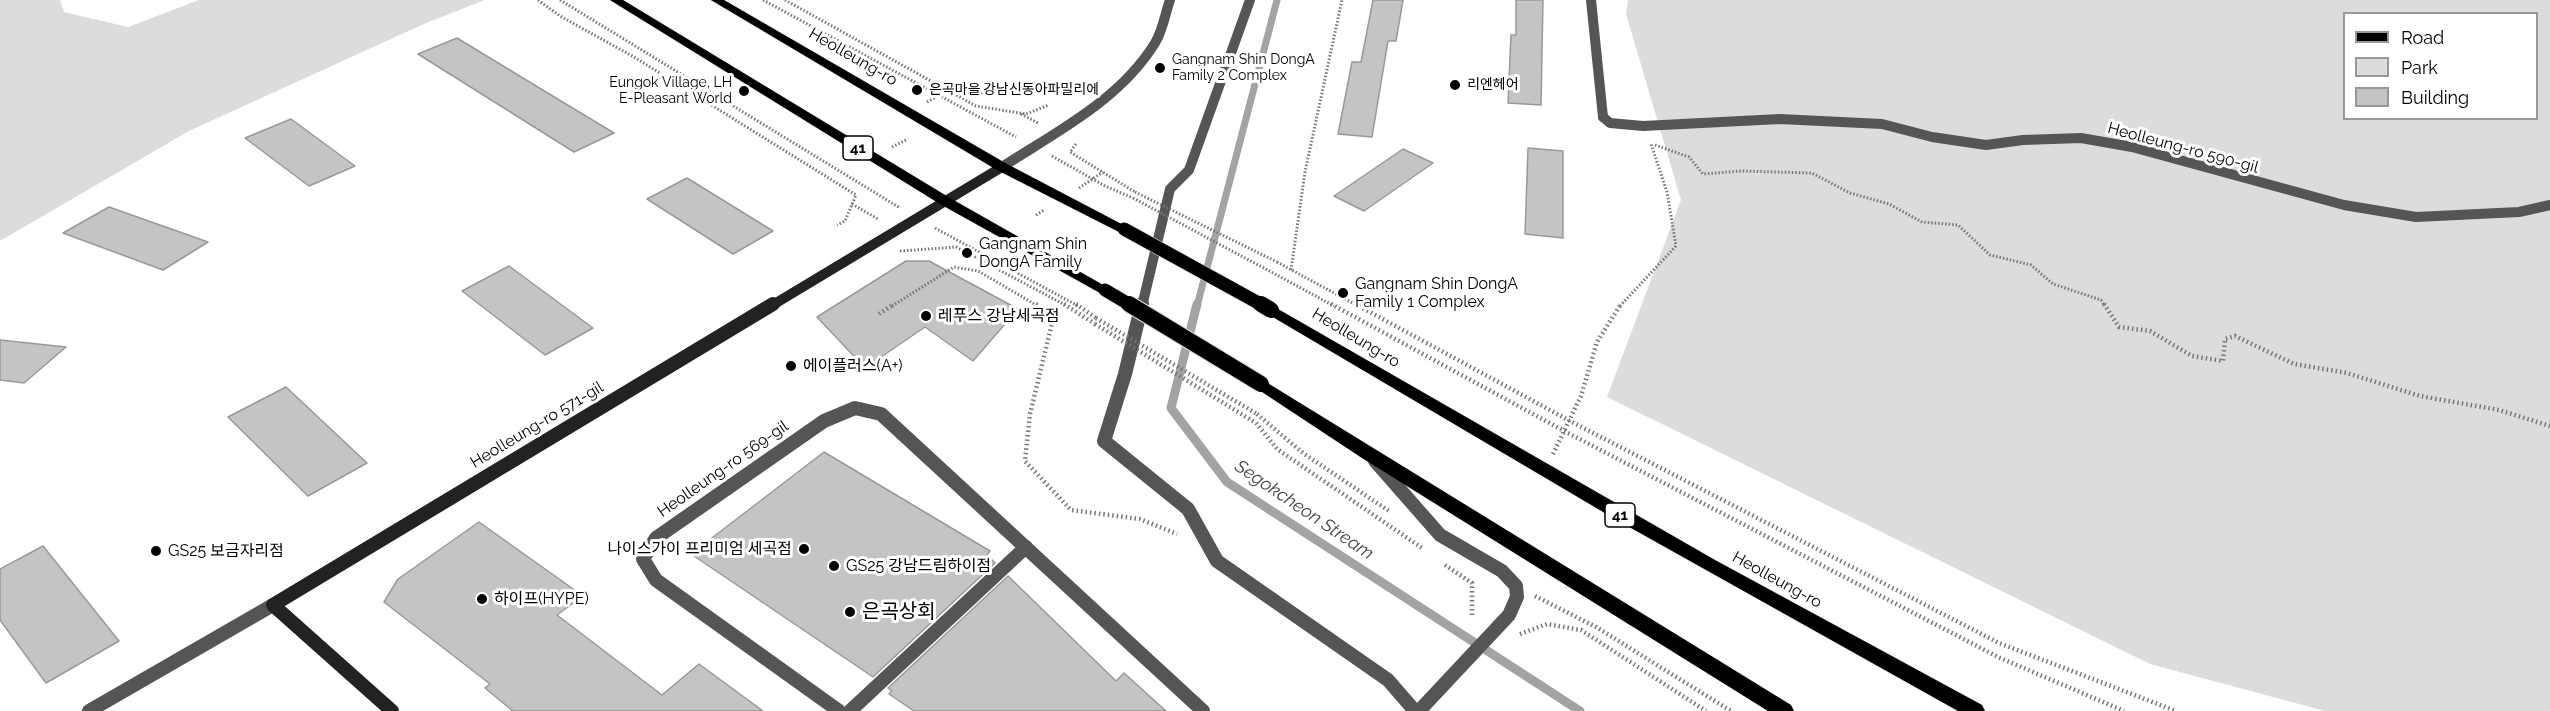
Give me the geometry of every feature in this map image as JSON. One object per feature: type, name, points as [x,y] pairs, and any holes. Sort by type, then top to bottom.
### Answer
[{"type":"main road","name":"41","points":[[615,0],[945,201],[1105,290],[1261,384],[1368,454],[1784,711]]},
{"type":"main road","name":"Heolleung-ro","points":[[716,0],[1002,167],[1124,229],[1271,310],[1543,472],[1860,650],[1975,711]]},
{"type":"street","points":[[1002,167],[1125,83],[1156,42],[1170,0]]},
{"type":"street","points":[[1250,0],[1189,170],[1170,189],[1125,374],[1104,441],[1188,509],[1217,561],[1388,680],[1417,711],[1509,615],[1517,597],[1516,586],[1502,571],[1440,535],[1368,454]]},
{"type":"street","name":"Heolleung-ro 590-gil","points":[[1591,0],[1603,117],[1610,123],[1643,126],[1780,119],[1882,124],[1932,137],[1986,145],[2023,140],[2081,138],[2132,147],[2344,205],[2416,218],[2519,212],[2550,205]]},
{"type":"street","name":"Heolleung-ro 571-gil","points":[[89,711],[273,605],[1002,167]]},
{"type":"street","name":"Heolleung-ro 569-gil","points":[[839,711],[656,580],[643,559],[656,538],[824,421],[855,408],[882,414],[1203,711]]},
{"type":"street","points":[[850,711],[1026,547]]},
{"type":"street","points":[[273,605],[392,711]]},
{"type":"path","points":[[538,0],[560,16],[634,57],[855,195],[845,221],[837,225]]},
{"type":"path","points":[[560,0],[916,218],[1074,303],[1257,414]]},
{"type":"path","points":[[763,0],[1566,432],[1998,657],[2124,711]]},
{"type":"path","points":[[785,0],[976,106],[1026,114],[1049,105]]},
{"type":"path","points":[[1291,270],[1305,172],[1342,0]]},
{"type":"path","points":[[1543,472],[1566,432],[1581,396],[1597,342],[1623,302],[1676,246],[1667,192],[1643,126]]},
{"type":"path","points":[[1080,138],[1070,152],[1135,192],[1277,262],[1570,421],[1999,643],[2176,711]]},
{"type":"path","points":[[1651,144],[1686,154],[1696,161],[1703,174],[1741,171],[1812,173],[1850,193],[1889,204],[1922,222],[1959,225],[1990,255],[2031,265],[2053,284],[2101,300],[2119,327],[2150,331],[2192,356],[2223,361],[2225,339],[2235,336],[2294,364],[2347,373],[2420,396],[2499,410],[2550,426]]},
{"type":"path","points":[[893,255],[900,251],[956,247],[1073,309],[1256,423],[1277,449],[1423,549]]},
{"type":"path","points":[[879,314],[954,267],[978,271],[1054,315],[1030,414],[1025,461],[1071,510],[1134,517],[1169,529],[1178,535]]},
{"type":"path","points":[[1440,561],[1472,583],[1472,616]]},
{"type":"path","points":[[1517,635],[1547,624],[1581,630],[1706,711]]},
{"type":"green space","points":[[0,0],[60,0],[64,12],[128,27],[199,0],[485,0],[426,23],[189,131],[0,241]]},
{"type":"green space","points":[[1628,0],[2550,0],[2550,711],[2325,711],[2150,664],[1607,397],[1681,200],[1626,14]]},
{"type":"building","points":[[1373,0],[1403,0],[1396,41],[1388,41],[1372,137],[1338,134],[1352,62],[1361,62]]},
{"type":"building","points":[[1516,0],[1543,0],[1541,105],[1508,103],[1511,35],[1516,35]]},
{"type":"building","points":[[457,38],[614,133],[574,152],[418,54]]},
{"type":"building","points":[[291,119],[355,166],[309,186],[245,138]]},
{"type":"building","points":[[1528,148],[1563,151],[1563,238],[1525,234]]},
{"type":"building","points":[[1403,149],[1433,163],[1364,211],[1334,196]]},
{"type":"building","points":[[687,178],[773,231],[733,254],[647,199]]},
{"type":"building","points":[[109,207],[208,242],[163,270],[63,233]]},
{"type":"building","points":[[906,261],[929,261],[1018,309],[973,361],[925,327],[865,368],[817,317]]},
{"type":"building","points":[[509,266],[593,328],[545,355],[462,291]]},
{"type":"building","points":[[0,340],[66,347],[24,383],[0,380]]},
{"type":"building","points":[[286,387],[367,463],[308,496],[228,417]]},
{"type":"building","name":"은곡상회","points":[[824,452],[990,551],[987,555],[995,563],[873,677],[691,554]]},
{"type":"building","points":[[479,522],[583,596],[557,615],[662,695],[699,664],[763,711],[513,711],[485,688],[490,684],[384,602],[398,579]]},
{"type":"building","points":[[43,546],[119,641],[46,683],[0,620],[0,569]]},
{"type":"building","points":[[1008,576],[1116,681],[1124,673],[1166,711],[914,711],[889,694],[892,691],[888,688]]},
{"type":"waterway","name":"Segokcheon Stream","points":[[1197,306],[1277,0]]},
{"type":"waterway","name":"Segokcheon Stream","points":[[1197,304],[1171,408],[1227,482],[1580,711]]},
{"type":"place","name":"Gangnam Shin DongA Family 2 Complex","points":[[1160,68]]},
{"type":"place","name":"리엔헤어","points":[[1455,85]]},
{"type":"place","name":"은곡마을.강남신동아파밀리에","points":[[917,90]]},
{"type":"place","name":"Eungok Village, LH E-Pleasant World","points":[[744,91]]},
{"type":"place","name":"Gangnam Shin DongA Family","points":[[967,253]]},
{"type":"place","name":"Gangnam Shin DongA Family 1 Complex","points":[[1343,293]]},
{"type":"place","name":"레푸스 강남세곡점","points":[[926,316]]},
{"type":"place","name":"에이플러스(A+)","points":[[791,366]]},
{"type":"place","name":"나이스가이 프리미엄 세곡점","points":[[804,549]]},
{"type":"place","name":"GS25 보금자리점","points":[[156,551]]},
{"type":"place","name":"GS25 강남드림하이점","points":[[834,566]]},
{"type":"place","name":"하이프(HYPE)","points":[[482,599]]},
{"type":"place","name":"은곡상회","points":[[850,612]]}]
